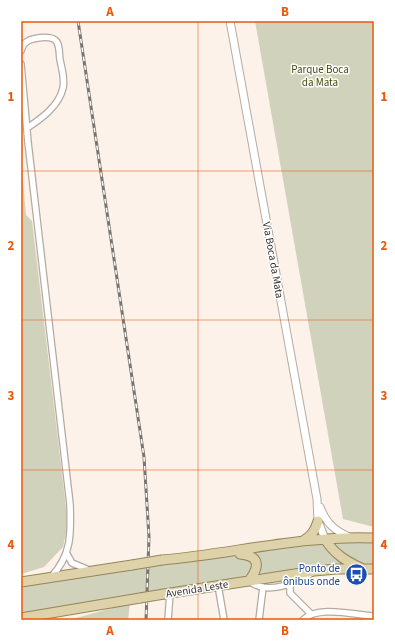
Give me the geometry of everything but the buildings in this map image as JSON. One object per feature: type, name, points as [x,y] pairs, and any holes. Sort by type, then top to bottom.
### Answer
[{"type":"main road","points":[[302,542],[311,536],[316,530],[318,521]]},
{"type":"main road","points":[[23,583],[51,577],[162,560],[325,539],[349,537],[374,538]]},
{"type":"main road","points":[[325,539],[330,548],[340,556],[362,568]]},
{"type":"main road","points":[[224,552],[251,555],[253,557],[256,566],[255,573],[250,581]]},
{"type":"main road","name":"Avenida Leste","points":[[21,618],[31,615],[167,593],[314,571],[362,568],[374,569]]},
{"type":"main road","points":[[21,611],[31,615]]},
{"type":"street","name":"Via Boca da Mata","points":[[230,21],[317,499],[318,521],[325,539]]},
{"type":"street","points":[[21,51],[23,45],[29,40],[53,38],[58,43],[63,79],[61,94],[54,105],[44,117],[27,128]]},
{"type":"street","points":[[21,64],[70,504],[67,554],[61,566],[51,577]]},
{"type":"street","name":"Via Boca da Mata","points":[[317,499],[326,522],[334,530],[349,537]]},
{"type":"street","points":[[67,554],[72,563],[93,571]]},
{"type":"street","points":[[250,581],[254,585],[263,588],[290,585],[299,582],[314,571]]},
{"type":"street","points":[[218,585],[224,620]]},
{"type":"street","points":[[290,585],[290,593],[310,614]]},
{"type":"street","points":[[259,620],[263,588]]},
{"type":"street","points":[[167,593],[168,620]]},
{"type":"street","points":[[303,620],[310,614],[331,612],[374,616]]},
{"type":"green space","name":"Parque Boca da Mata","points":[[255,21],[374,21],[374,527],[343,519]]},
{"type":"green space","points":[[21,158],[26,215],[32,221],[68,524],[63,547],[44,567],[21,574]]},
{"type":"green space","points":[[374,537],[374,571],[361,571],[326,540]]},
{"type":"green space","points":[[325,540],[360,571],[246,581],[46,613],[23,612],[21,610],[21,586]]},
{"type":"green space","points":[[130,603],[128,620],[69,620]]},
{"type":"railway","points":[[78,21],[144,457],[149,537],[146,620]]},
{"type":"place","name":"Ponto de ônibus onde","points":[[356,574]]}]
